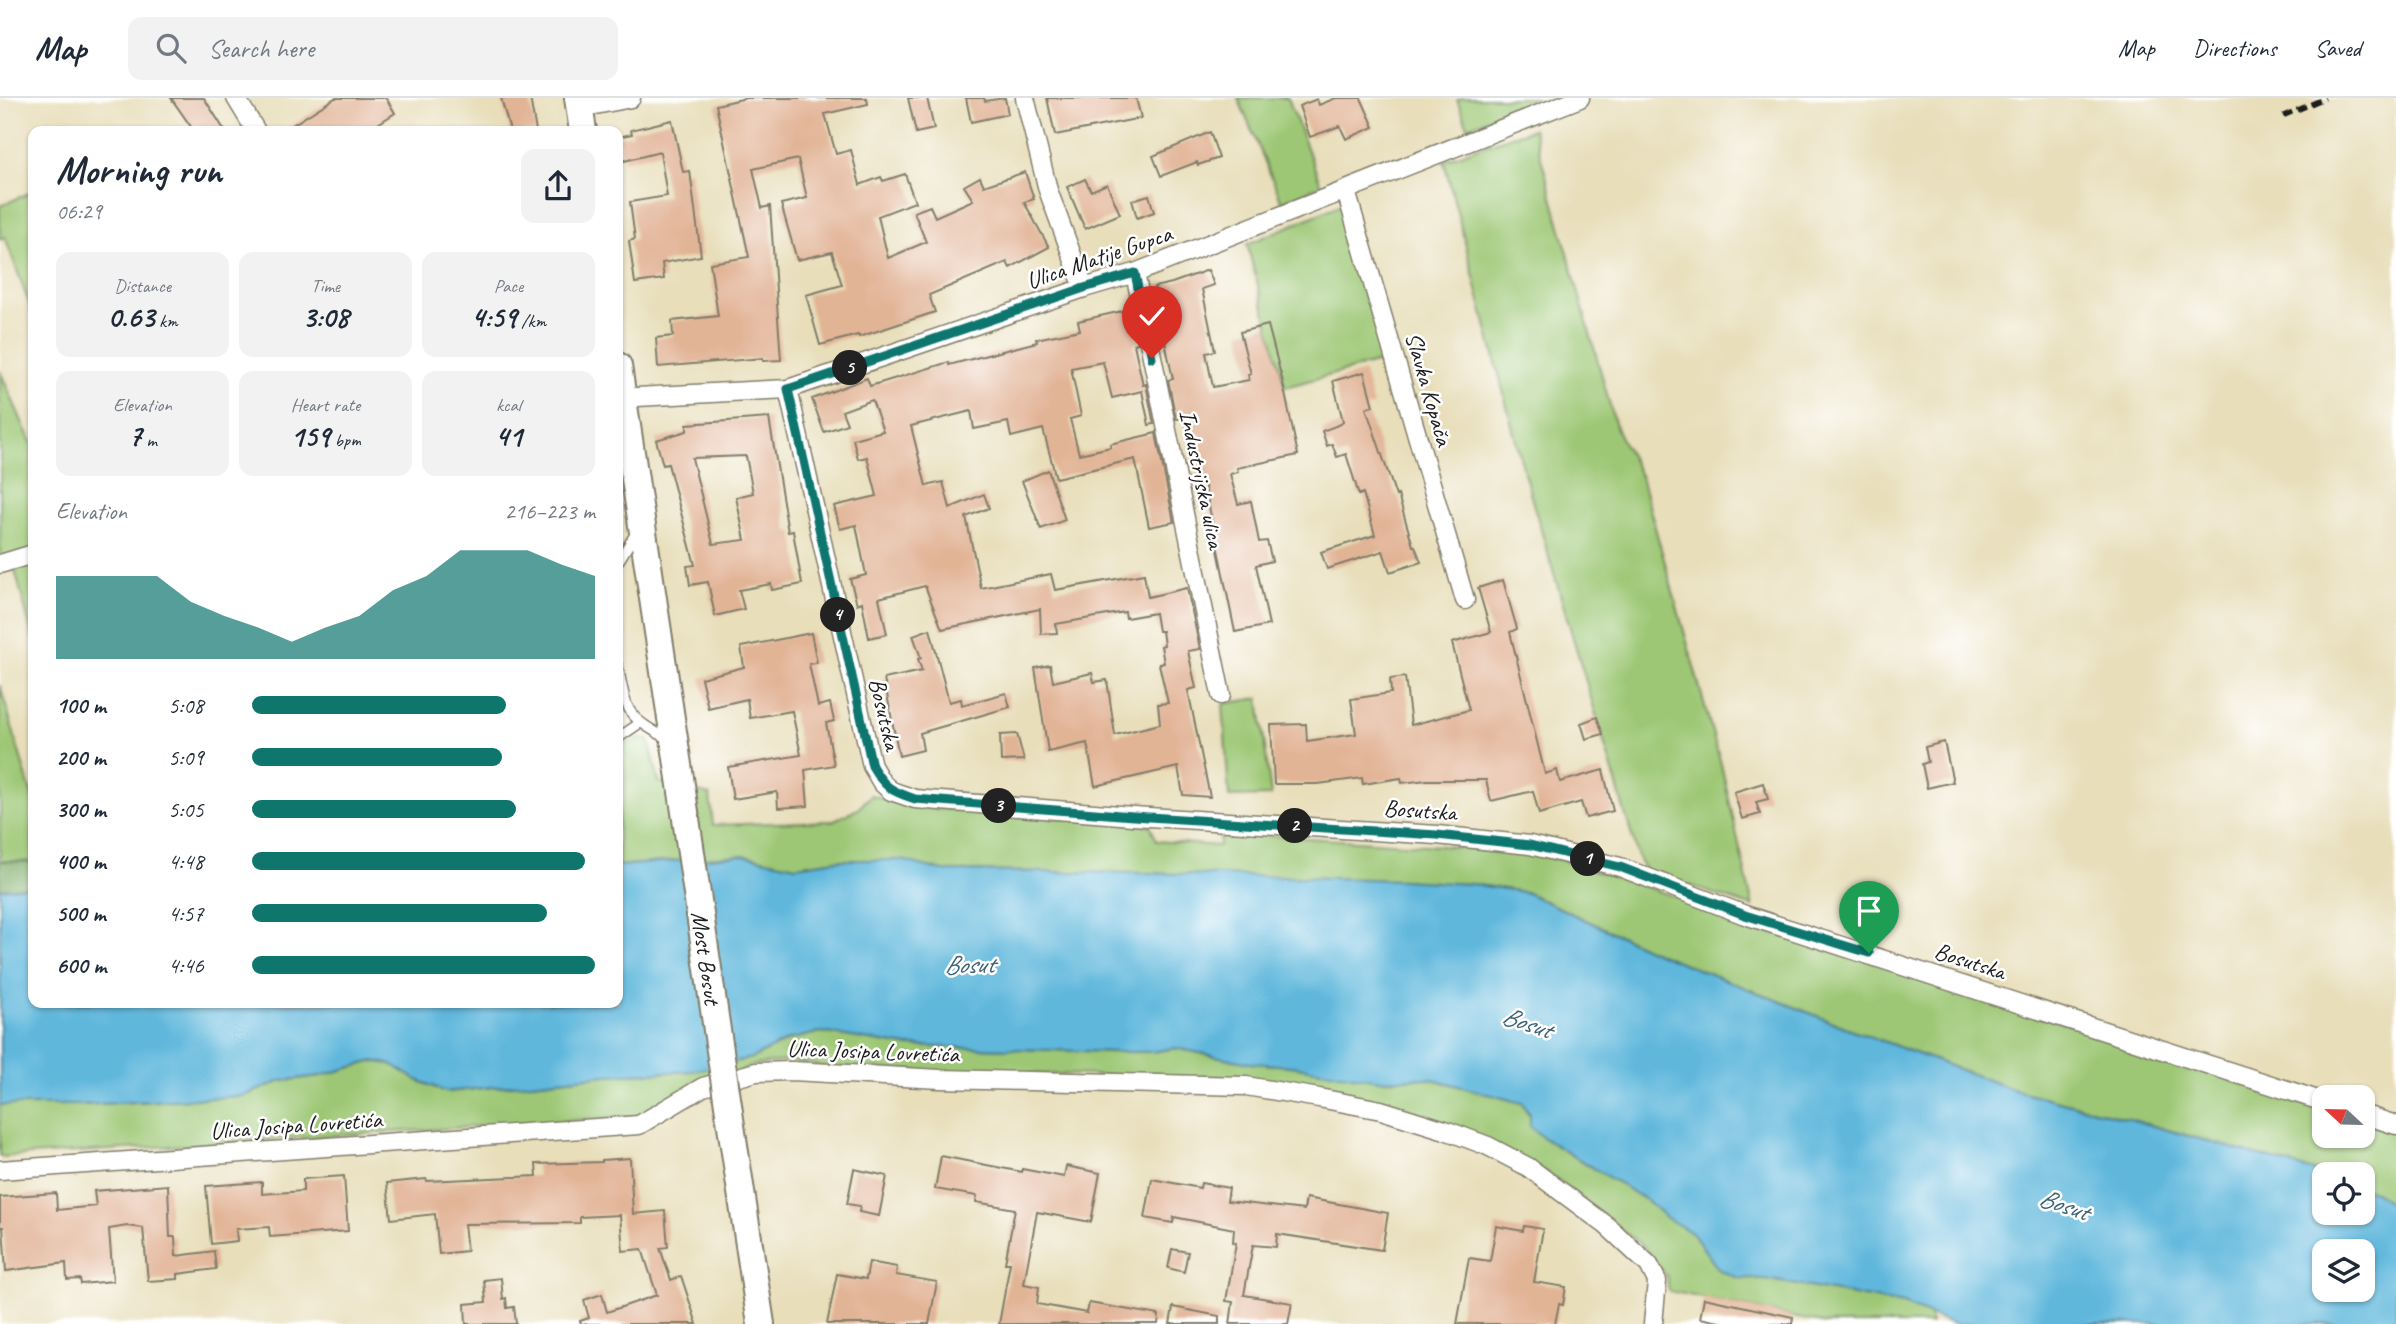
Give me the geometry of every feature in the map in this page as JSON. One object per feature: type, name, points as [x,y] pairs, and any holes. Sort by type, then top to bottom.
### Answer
[{"type":"main road","name":"Most Bosut","points":[[623,416],[761,1324]]},
{"type":"street","points":[[236,98],[253,126]]},
{"type":"street","points":[[580,112],[631,98]]},
{"type":"street","points":[[1025,98],[1048,190],[1084,288]]},
{"type":"street","name":"Ulica Matije Gupca","points":[[623,398],[788,389],[1135,273],[1580,98]]},
{"type":"street","name":"Slavka Kopača","points":[[1346,191],[1465,600]]},
{"type":"street","name":"Industrijska ulica","points":[[1135,273],[1221,695]]},
{"type":"street","name":"Bosutska","points":[[788,389],[872,766],[882,783],[891,791],[915,799],[1437,835],[1530,845],[1620,867],[1745,915],[2312,1098]]},
{"type":"street","points":[[0,564],[28,556]]},
{"type":"street","name":"Ulica Josipa Lovretića","points":[[0,1170],[639,1125],[703,1087],[756,1072],[1245,1086],[1381,1110],[1478,1142],[1528,1167],[1605,1225],[1649,1265],[1657,1281],[1653,1324]]},
{"type":"street","points":[[2375,1118],[2396,1125]]},
{"type":"lane","points":[[623,554],[641,524]]},
{"type":"lane","points":[[623,693],[631,715],[674,743]]},
{"type":"lane","points":[[623,735],[640,723]]},
{"type":"green space","points":[[1238,98],[1288,98],[1321,185],[1282,202]]},
{"type":"green space","points":[[1538,98],[1468,127],[1457,100]]},
{"type":"green space","points":[[1533,129],[1617,430],[1641,477],[1721,764],[1753,907],[1646,871],[1639,860],[1525,476],[1444,161]]},
{"type":"green space","points":[[28,193],[28,301],[5,237],[0,239],[0,206]]},
{"type":"green space","points":[[1342,204],[1387,360],[1285,387],[1247,244]]},
{"type":"green space","points":[[0,371],[28,435],[28,551],[0,559]]},
{"type":"green space","points":[[28,562],[28,620],[14,566]]},
{"type":"green space","points":[[0,685],[28,783],[28,862],[0,861]]},
{"type":"green space","points":[[1259,698],[1271,796],[1229,797],[1223,704]]},
{"type":"green space","points":[[641,738],[649,740],[659,782],[710,795],[713,825],[832,821],[858,809],[871,795],[914,807],[1150,825],[1157,841],[1219,846],[1220,833],[1474,848],[1528,853],[1562,860],[2312,1102],[2312,1148],[2375,1148],[2375,1123],[2396,1130],[2396,1207],[2375,1193],[2375,1162],[2312,1162],[2312,1171],[2015,1090],[1657,953],[1525,892],[1471,884],[1146,873],[943,871],[902,860],[837,860],[796,866],[742,855],[623,866],[623,748],[628,742]]},
{"type":"green space","points":[[0,861],[28,862],[28,887],[0,889]]},
{"type":"green space","points":[[821,1032],[907,1046],[1116,1052],[1152,1052],[1175,1048],[1250,1063],[1291,1066],[1380,1080],[1436,1080],[1522,1103],[1542,1137],[1648,1201],[1665,1217],[1692,1233],[1719,1270],[1738,1278],[1765,1279],[1903,1304],[1930,1315],[1931,1324],[1826,1324],[1669,1291],[1666,1275],[1644,1247],[1546,1172],[1393,1107],[1297,1085],[1243,1078],[942,1072],[829,1067],[788,1061],[755,1065],[643,1116],[0,1157],[0,1105],[80,1105],[244,1096],[281,1081],[320,1076],[374,1061],[393,1065],[417,1080],[447,1092],[606,1075],[692,1071],[752,1058],[788,1040]]},
{"type":"water","name":"Bosut","points":[[742,855],[796,866],[837,860],[902,860],[943,871],[1146,873],[1471,884],[1525,892],[1657,953],[2015,1090],[2312,1171],[2312,1225],[2375,1225],[2376,1193],[2396,1207],[2396,1324],[1953,1324],[1903,1304],[1765,1279],[1738,1278],[1719,1270],[1692,1233],[1665,1217],[1648,1201],[1542,1137],[1530,1126],[1530,1114],[1522,1103],[1436,1080],[1380,1080],[1291,1066],[1250,1063],[1175,1048],[1152,1052],[1116,1052],[907,1046],[821,1032],[788,1040],[752,1058],[692,1071],[606,1075],[446,1092],[417,1080],[393,1065],[374,1061],[320,1076],[281,1081],[244,1096],[80,1105],[0,1105],[0,889],[28,886],[28,1008],[623,1008],[623,866]]},
{"type":"building","points":[[171,98],[204,98],[222,126],[191,126]]},
{"type":"building","points":[[335,98],[386,98],[395,113],[375,126],[291,126]]},
{"type":"building","points":[[501,98],[530,98],[535,126],[509,126]]},
{"type":"building","points":[[746,98],[867,98],[868,104],[825,114],[836,154],[851,150],[860,185],[881,177],[883,181],[905,174],[915,202],[878,216],[888,258],[926,242],[914,212],[930,206],[935,217],[973,200],[964,186],[980,177],[984,186],[1025,172],[1034,199],[1024,202],[1049,247],[1010,268],[1007,262],[929,295],[935,312],[859,337],[858,335],[820,345],[806,295],[842,285],[832,252],[797,260],[781,204],[807,198],[798,159],[753,169],[762,208],[770,206],[781,360],[763,361],[763,358],[658,367],[656,338],[673,336],[672,321],[718,316],[710,263],[749,257],[716,105]]},
{"type":"building","points":[[908,98],[927,98],[934,129],[916,133]]},
{"type":"building","points":[[966,98],[984,98],[985,101],[1005,98],[1008,114],[971,122]]},
{"type":"building","points":[[1047,98],[1136,98],[1141,118],[1055,135]]},
{"type":"building","points":[[1336,98],[1361,98],[1374,127],[1346,139],[1340,126],[1310,137],[1299,106],[1317,99],[1319,105]]},
{"type":"building","points":[[672,120],[683,172],[690,171],[701,256],[662,263],[664,279],[635,283],[629,241],[635,239],[630,202],[667,196],[660,152],[624,161],[623,136],[632,134],[631,130]]},
{"type":"building","points":[[1210,132],[1219,158],[1198,165],[1197,162],[1161,176],[1153,156]]},
{"type":"building","points":[[1085,179],[1091,191],[1107,184],[1120,214],[1085,229],[1067,187]]},
{"type":"building","points":[[1149,195],[1154,212],[1137,218],[1132,200]]},
{"type":"building","points":[[1208,270],[1214,285],[1202,289],[1215,351],[1206,353],[1213,387],[1249,380],[1248,374],[1251,374],[1240,332],[1268,325],[1298,455],[1237,468],[1238,472],[1230,474],[1238,504],[1251,501],[1259,542],[1267,541],[1272,561],[1256,565],[1269,625],[1235,632],[1204,482],[1199,483],[1185,418],[1176,419],[1168,380],[1173,379],[1164,337],[1160,338],[1153,303],[1157,302],[1154,287]]},
{"type":"building","points":[[1131,309],[1138,343],[1134,344],[1154,424],[1149,425],[1142,391],[1112,398],[1103,362],[1071,368],[1081,416],[1070,419],[1079,454],[1156,433],[1174,522],[1149,527],[1135,459],[1056,478],[1043,429],[1011,437],[1008,422],[974,429],[971,411],[911,426],[926,486],[943,482],[950,508],[984,494],[989,508],[966,517],[981,588],[1051,574],[1055,590],[1144,574],[1148,597],[1187,588],[1200,649],[1188,651],[1196,688],[1188,690],[1210,797],[1183,795],[1178,767],[1095,786],[1087,743],[1048,752],[1035,668],[1050,665],[1053,682],[1092,673],[1094,682],[1107,680],[1115,735],[1160,724],[1158,704],[1168,703],[1159,664],[1164,663],[1162,631],[1158,631],[1155,613],[1126,618],[1125,612],[1056,624],[1057,633],[1041,634],[1040,609],[942,629],[925,586],[879,598],[887,634],[869,638],[862,602],[857,604],[850,579],[866,575],[856,525],[840,529],[834,506],[877,496],[867,457],[858,459],[853,439],[883,431],[872,400],[842,411],[847,424],[824,432],[812,399],[867,378],[870,386],[949,362],[949,365],[1037,342],[1036,339],[1080,330],[1078,321]]},
{"type":"building","points":[[1364,372],[1373,406],[1366,408],[1396,496],[1398,495],[1413,546],[1421,562],[1390,572],[1383,551],[1327,569],[1321,552],[1375,535],[1363,493],[1359,495],[1346,454],[1337,457],[1332,444],[1327,446],[1322,431],[1343,421],[1333,381]]},
{"type":"building","points":[[769,418],[788,532],[793,531],[802,584],[772,590],[771,584],[739,590],[744,609],[715,616],[708,582],[690,585],[687,566],[695,565],[668,464],[663,465],[656,440],[687,431],[687,424]],"holes":[[[746,456],[753,493],[736,497],[745,540],[713,544],[692,458]]]},
{"type":"building","points":[[1048,470],[1065,520],[1041,529],[1022,481]]},
{"type":"building","points":[[1503,580],[1517,629],[1510,632],[1545,774],[1557,770],[1560,782],[1603,770],[1613,811],[1586,818],[1581,802],[1539,814],[1533,791],[1491,801],[1486,780],[1427,780],[1402,783],[1401,778],[1363,784],[1362,778],[1318,784],[1274,784],[1271,725],[1306,724],[1307,741],[1356,734],[1351,699],[1391,693],[1390,679],[1405,677],[1411,725],[1469,710],[1452,643],[1491,632],[1478,588]]},
{"type":"building","points":[[930,629],[949,702],[961,699],[962,705],[1006,693],[1010,707],[920,733],[923,750],[899,756],[884,679],[922,671],[918,659],[921,658],[913,635]]},
{"type":"building","points":[[811,633],[817,663],[809,664],[818,706],[830,703],[834,721],[826,723],[834,765],[805,770],[808,806],[778,808],[777,792],[733,799],[728,767],[801,755],[792,711],[750,718],[747,699],[708,708],[701,678],[744,667],[741,647]]},
{"type":"building","points":[[1597,717],[1603,734],[1586,739],[1581,723]]},
{"type":"building","points":[[1017,734],[1024,760],[1001,761],[1000,735]]},
{"type":"building","points":[[1944,742],[1953,782],[1927,788],[1922,764],[1928,762],[1925,747]]},
{"type":"building","points":[[1763,783],[1768,799],[1756,802],[1760,814],[1742,819],[1734,792]]},
{"type":"building","points":[[941,1156],[1022,1172],[1022,1169],[1064,1177],[1066,1166],[1100,1173],[1091,1222],[1037,1212],[1024,1284],[1039,1287],[1037,1304],[1087,1313],[1089,1303],[1159,1315],[1158,1324],[999,1324],[1010,1263],[1005,1263],[1015,1209],[976,1202],[977,1196],[935,1189]]},
{"type":"building","points":[[630,1158],[633,1214],[665,1211],[668,1247],[660,1248],[671,1280],[681,1276],[697,1324],[581,1324],[580,1321],[589,1318],[584,1300],[602,1294],[607,1312],[657,1295],[642,1249],[623,1251],[620,1215],[580,1217],[580,1223],[464,1224],[467,1251],[439,1254],[435,1214],[391,1219],[387,1183],[426,1179],[537,1176],[536,1164],[602,1162]]},
{"type":"building","points":[[854,1169],[887,1176],[879,1216],[859,1212],[860,1206],[847,1204]]},
{"type":"building","points":[[344,1176],[348,1231],[270,1237],[269,1227],[236,1229],[237,1241],[211,1244],[206,1186],[262,1182],[262,1194],[303,1191],[303,1179]]},
{"type":"building","points":[[1152,1179],[1200,1188],[1201,1183],[1229,1188],[1227,1201],[1304,1210],[1306,1198],[1388,1213],[1382,1250],[1277,1234],[1276,1247],[1253,1245],[1244,1295],[1292,1303],[1288,1324],[1230,1324],[1233,1302],[1226,1301],[1236,1243],[1233,1242],[1234,1229],[1174,1217],[1173,1223],[1145,1218]]},
{"type":"building","points":[[168,1185],[170,1237],[175,1237],[176,1256],[214,1251],[216,1269],[178,1274],[178,1279],[148,1281],[143,1228],[127,1226],[109,1229],[113,1281],[81,1284],[80,1279],[67,1280],[66,1263],[6,1271],[3,1227],[0,1227],[0,1197],[56,1193],[57,1210],[96,1206],[94,1191]]},
{"type":"building","points":[[1496,1226],[1523,1231],[1524,1226],[1543,1229],[1534,1282],[1566,1287],[1563,1305],[1559,1304],[1555,1324],[1457,1324],[1469,1258],[1490,1261]]},
{"type":"building","points":[[1172,1249],[1188,1252],[1184,1272],[1168,1268]]},
{"type":"building","points":[[869,1262],[897,1267],[896,1275],[937,1282],[929,1324],[827,1324],[837,1274],[866,1279]]},
{"type":"building","points":[[501,1278],[503,1299],[506,1298],[507,1308],[514,1307],[516,1324],[466,1324],[465,1304],[486,1302],[484,1280]]},
{"type":"building","points":[[1704,1298],[1793,1317],[1792,1324],[1729,1324],[1700,1318]]},
{"type":"building","points":[[1173,1307],[1219,1316],[1219,1324],[1170,1324]]},
{"type":"railway","points":[[2283,116],[2325,98]]},
{"type":"route","points":[[1152,358],[1135,273],[788,389],[872,766],[882,783],[891,791],[915,799],[1437,835],[1530,845],[1620,867],[1745,915],[1869,953]]}]
